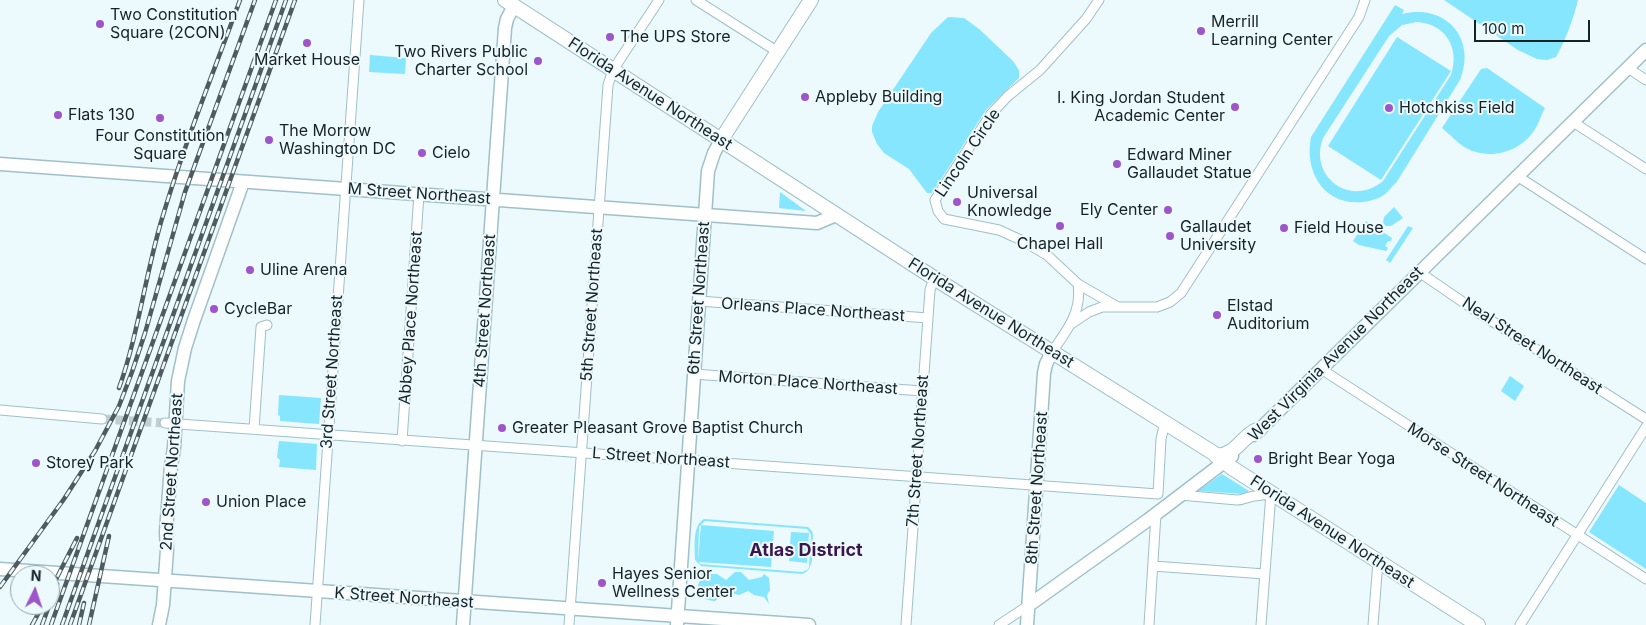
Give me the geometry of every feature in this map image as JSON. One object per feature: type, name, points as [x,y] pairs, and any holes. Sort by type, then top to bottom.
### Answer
[{"type":"main road","name":"6th Street Northeast","points":[[721,140],[811,0]]},
{"type":"main road","name":"Florida Avenue Northeast","points":[[513,2],[613,70],[836,215],[1165,422],[1271,493],[1478,625]]},
{"type":"main road","points":[[1220,459],[1224,455],[1231,453],[1255,431],[1260,429]]},
{"type":"street","name":"3rd Street Northeast","points":[[315,625],[359,0]]},
{"type":"street","name":"5th Street Northeast","points":[[569,625],[608,85],[613,70],[659,0]]},
{"type":"street","points":[[696,0],[778,52]]},
{"type":"street","name":"Lincoln Circle","points":[[1099,0],[1086,18],[1040,70],[1008,96],[991,114],[935,200],[938,211],[944,219],[1000,230],[1023,241],[1047,255],[1078,284],[1116,306]]},
{"type":"street","name":"Lincoln Circle","points":[[1071,324],[1089,312],[1102,307],[1157,307],[1170,302],[1181,293],[1359,17],[1365,0]]},
{"type":"street","name":"4th Street Northeast","points":[[462,625],[505,28],[513,2]]},
{"type":"street","name":"West Virginia Avenue Northeast","points":[[1260,429],[1646,50]]},
{"type":"street","points":[[1628,68],[1646,80]]},
{"type":"street","points":[[1573,122],[1646,169]]},
{"type":"street","name":"6th Street Northeast","points":[[677,620],[708,171],[721,140]]},
{"type":"street","name":"M Street Northeast","points":[[0,164],[817,223],[836,215]]},
{"type":"street","points":[[1517,176],[1646,259]]},
{"type":"street","name":"2nd Street Northeast","points":[[159,625],[165,581],[170,424],[183,354],[242,182]]},
{"type":"street","name":"Abbey Place Northeast","points":[[402,441],[419,194]]},
{"type":"street","name":"Neal Street Northeast","points":[[1420,272],[1476,311],[1646,419]]},
{"type":"street","name":"7th Street Northeast","points":[[906,625],[930,290],[934,278]]},
{"type":"street","name":"Lincoln Circle","points":[[1052,352],[1071,324],[1078,308],[1080,294],[1078,284]]},
{"type":"street","name":"Orleans Place Northeast","points":[[699,301],[928,318]]},
{"type":"street","points":[[254,429],[261,327],[267,325]]},
{"type":"street","name":"8th Street Northeast","points":[[1027,625],[1044,373],[1052,352]]},
{"type":"street","name":"Morse Street Northeast","points":[[1321,369],[1646,579]]},
{"type":"street","name":"Morton Place Northeast","points":[[694,374],[922,391]]},
{"type":"street","points":[[0,410],[102,419]]},
{"type":"street","name":"L Street Northeast","points":[[170,424],[1158,494],[1161,439],[1165,422]]},
{"type":"street","points":[[1520,625],[1646,427]]},
{"type":"street","points":[[998,625],[1156,514],[1220,459]]},
{"type":"street","points":[[1180,495],[1243,500],[1271,493],[1261,625]]},
{"type":"street","points":[[1149,625],[1156,514]]},
{"type":"street","points":[[1373,625],[1378,561]]},
{"type":"street","points":[[1153,566],[1265,574]]},
{"type":"street","name":"K Street Northeast","points":[[0,569],[570,608],[677,620],[809,625]]},
{"type":"shaded area","points":[[1444,0],[1578,0],[1560,50],[1556,57],[1547,60],[1537,59],[1518,50]]},
{"type":"shaded area","points":[[1395,5],[1404,10],[1402,14],[1418,12],[1432,14],[1444,19],[1454,28],[1461,38],[1464,51],[1464,65],[1460,80],[1396,183],[1385,194],[1369,201],[1349,202],[1337,198],[1328,192],[1314,174],[1310,150],[1311,137]],"holes":[[[1417,22],[1436,27],[1443,33],[1452,47],[1454,56],[1451,75],[1383,181],[1371,189],[1346,190],[1335,184],[1327,176],[1322,165],[1320,152],[1323,138],[1389,36],[1402,25]]]},
{"type":"shaded area","points":[[948,17],[964,18],[979,29],[1013,61],[1019,70],[1019,78],[986,110],[932,193],[927,193],[909,169],[884,153],[877,144],[872,132],[872,126],[878,112],[931,33]]},
{"type":"shaded area","name":"Hotchkiss Field","points":[[1397,37],[1451,71],[1381,180],[1328,146]]},
{"type":"shaded area","points":[[370,55],[406,58],[405,74],[369,72]]},
{"type":"shaded area","points":[[1487,68],[1545,108],[1536,127],[1522,144],[1513,149],[1495,154],[1475,152],[1466,148],[1442,128],[1481,69]]},
{"type":"shaded area","points":[[780,192],[806,211],[779,208]]},
{"type":"shaded area","points":[[1394,207],[1403,218],[1391,226],[1386,226],[1383,223],[1384,217]]},
{"type":"shaded area","points":[[1366,221],[1392,238],[1385,246],[1388,248],[1386,251],[1359,245],[1353,241]]},
{"type":"shaded area","points":[[1408,226],[1413,228],[1390,263],[1386,260]]},
{"type":"shaded area","points":[[1510,376],[1524,386],[1515,401],[1501,391]]},
{"type":"shaded area","points":[[279,395],[321,398],[319,424],[280,421],[280,416],[278,415]]},
{"type":"shaded area","points":[[279,441],[317,444],[316,470],[279,467],[280,460],[277,457]]},
{"type":"shaded area","points":[[1222,474],[1249,491],[1244,494],[1198,491]]},
{"type":"shaded area","points":[[1619,485],[1646,503],[1646,569],[1589,532]]},
{"type":"shaded area","points":[[704,519],[808,527],[813,535],[811,563],[809,568],[806,572],[802,574],[701,566],[695,560],[695,537],[700,522]],"holes":[[[705,521],[807,529],[811,535],[809,567],[802,572],[700,564],[699,562],[771,567],[774,531],[701,525]],[[701,525],[698,561],[699,527]]]},
{"type":"shaded area","points":[[791,532],[809,533],[807,563],[789,561]]},
{"type":"shaded area","points":[[705,571],[707,574],[717,574],[726,580],[735,572],[741,572],[749,580],[762,577],[764,574],[769,578],[770,590],[767,595],[769,604],[764,597],[754,595],[748,591],[739,595],[727,592],[715,601],[705,599],[699,593],[698,586],[701,573]]},
{"type":"tunnel","points":[[102,419],[165,423]]},
{"type":"railway","points":[[119,388],[126,368],[161,222],[189,138],[240,0]]},
{"type":"railway","points":[[0,587],[64,499],[95,451],[119,406],[145,333],[185,192],[255,0]]},
{"type":"railway","points":[[51,625],[276,0]]},
{"type":"railway","points":[[62,625],[286,0]]},
{"type":"railway","points":[[70,625],[295,0]]},
{"type":"railway","points":[[89,625],[109,536]]},
{"type":"railway","points":[[60,571],[77,538]]},
{"type":"railway","points":[[79,625],[84,603]]},
{"type":"railway","points":[[32,625],[38,615]]},
{"type":"railway","points":[[42,625],[46,615]]},
{"type":"place","name":"Two Constitution Square (2CON)","points":[[100,24]]},
{"type":"place","name":"Merrill Learning Center","points":[[1201,31]]},
{"type":"place","name":"The UPS Store","points":[[610,37]]},
{"type":"place","name":"Market House","points":[[307,43]]},
{"type":"place","name":"Two Rivers Public Charter School","points":[[538,61]]},
{"type":"place","name":"Appleby Building","points":[[805,97]]},
{"type":"place","name":"I. King Jordan Student Academic Center","points":[[1235,107]]},
{"type":"place","name":"Hotchkiss Field","points":[[1389,108]]},
{"type":"place","name":"Flats 130","points":[[58,115]]},
{"type":"place","name":"Four Constitution Square","points":[[160,118]]},
{"type":"place","name":"The Morrow Washington DC","points":[[269,140]]},
{"type":"place","name":"Cielo","points":[[422,153]]},
{"type":"place","name":"Edward Miner Gallaudet Statue","points":[[1117,164]]},
{"type":"place","name":"Universal Knowledge","points":[[957,202]]},
{"type":"place","name":"Ely Center","points":[[1168,210]]},
{"type":"place","name":"Chapel Hall","points":[[1060,226]]},
{"type":"place","name":"Field House","points":[[1284,228]]},
{"type":"place","name":"Gallaudet University","points":[[1170,236]]},
{"type":"place","name":"Uline Arena","points":[[250,270]]},
{"type":"place","name":"CycleBar","points":[[214,309]]},
{"type":"place","name":"Elstad Auditorium","points":[[1217,315]]},
{"type":"place","name":"Greater Pleasant Grove Baptist Church","points":[[502,428]]},
{"type":"place","name":"Bright Bear Yoga","points":[[1258,459]]},
{"type":"place","name":"Storey Park","points":[[36,463]]},
{"type":"place","name":"Union Place","points":[[206,502]]},
{"type":"place","name":"Hayes Senior Wellness Center","points":[[602,583]]},
{"type":"district","name":"Atlas District","points":[[806,551]]}]
